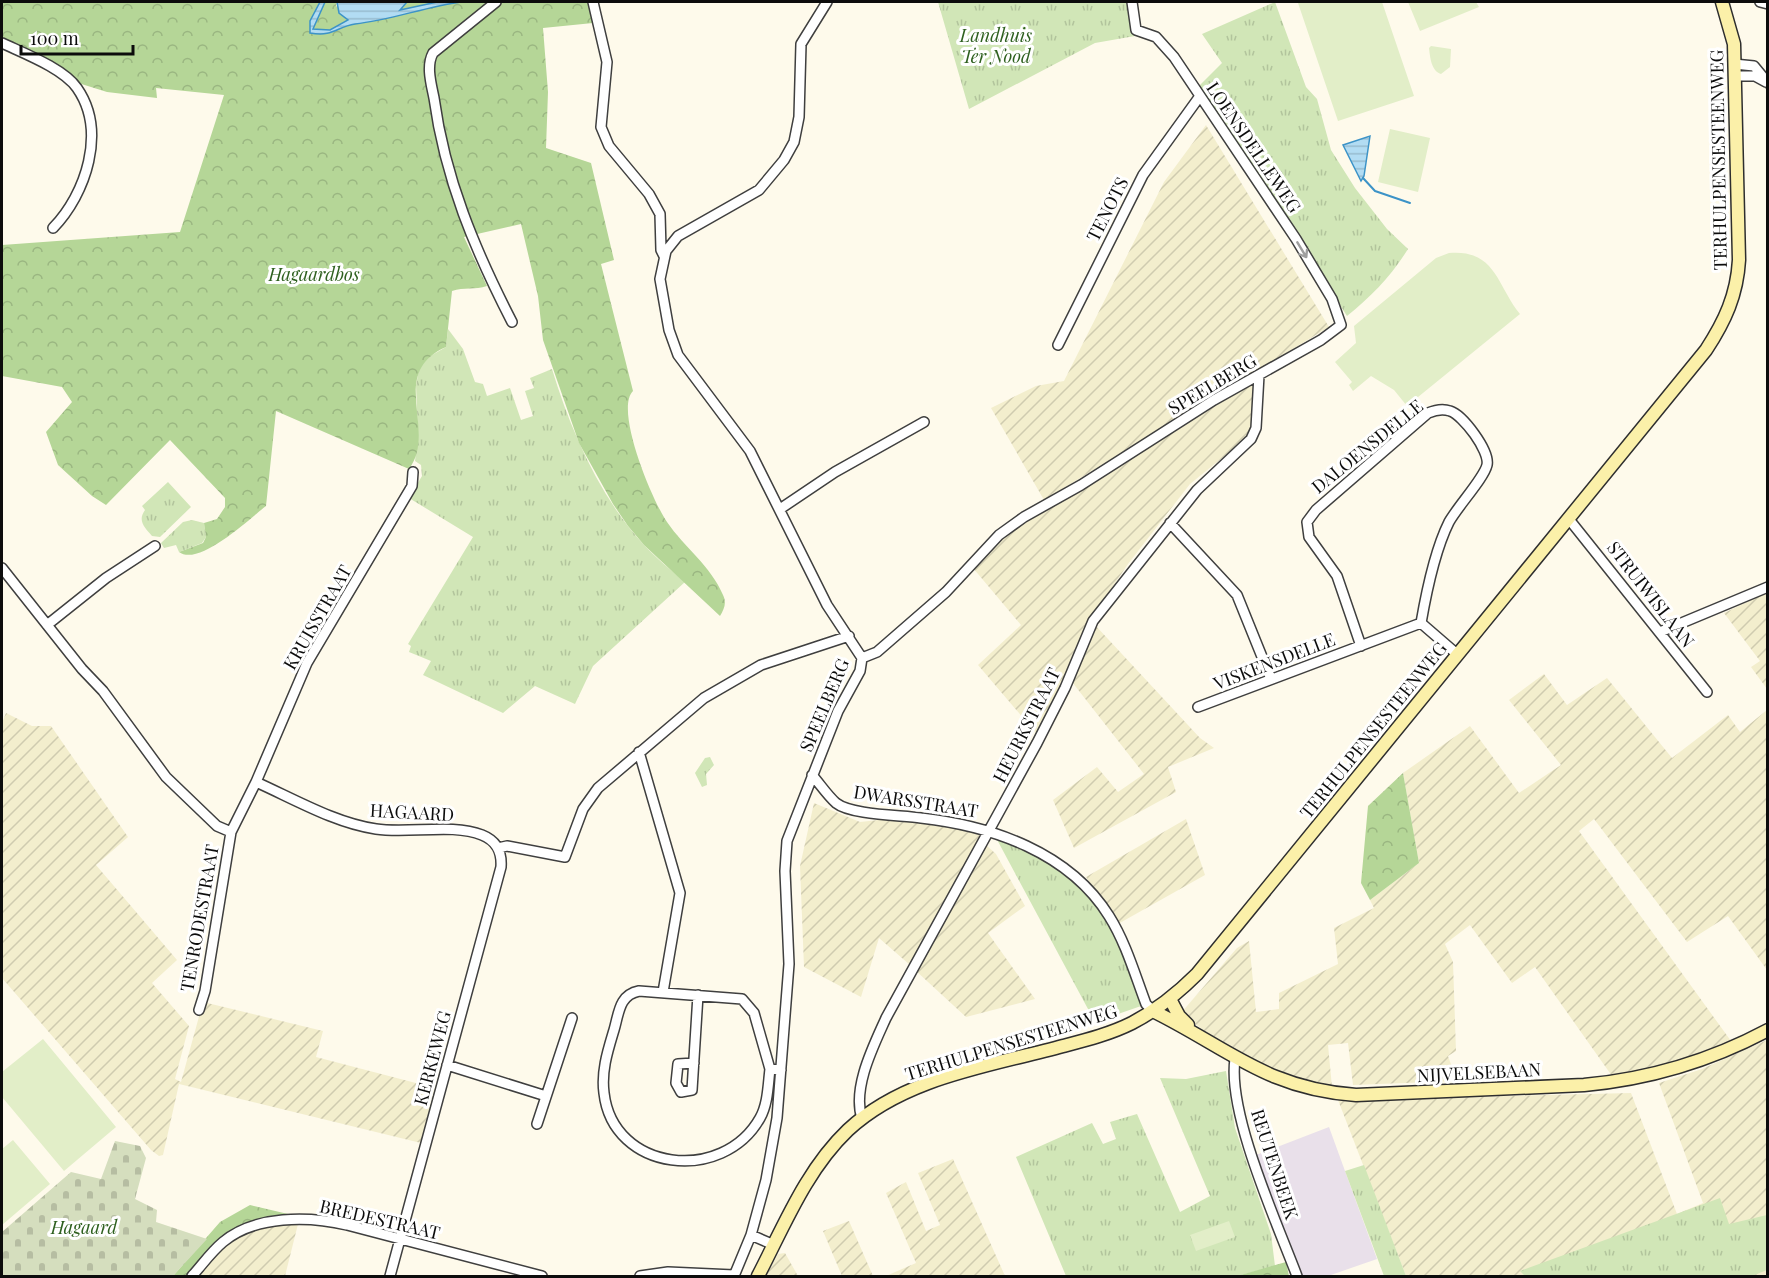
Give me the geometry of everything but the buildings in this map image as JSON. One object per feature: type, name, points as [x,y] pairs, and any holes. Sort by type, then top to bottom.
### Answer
[{"type":"main road","name":"TERHULPENSESTEENWEG","points":[[758,1276],[821,1160],[862,1119],[896,1097],[919,1086],[1093,1038],[1131,1024],[1170,999],[1197,974],[1706,350],[1727,316],[1738,279],[1739,260],[1732,32],[1722,2]]},
{"type":"main road","name":"NIJVELSEBAAN","points":[[1170,999],[1179,1016],[1196,1033]]},
{"type":"main road","name":"NIJVELSEBAAN","points":[[1153,1011],[1196,1033],[1235,1059],[1290,1084],[1338,1094],[1375,1095],[1584,1085],[1620,1081],[1684,1066],[1720,1053],[1767,1030]]},
{"type":"street","points":[[496,2],[433,53],[429,62],[437,119],[449,175],[480,259],[512,322]]},
{"type":"street","points":[[593,2],[607,54],[601,128],[609,146],[649,195],[660,214],[661,250],[664,256]]},
{"type":"street","points":[[827,2],[802,40],[798,125],[794,142],[781,166],[759,190],[745,200],[678,236],[664,256],[660,272],[669,330],[678,355],[750,451],[826,605],[862,658]]},
{"type":"street","name":"LOENSDELLEWEG","points":[[1132,2],[1136,30],[1156,37],[1174,57],[1296,238],[1332,298],[1341,325]]},
{"type":"street","points":[[1760,2],[1767,4]]},
{"type":"street","points":[[2,43],[64,75],[76,87],[87,108],[90,150],[87,170],[73,204],[52,228]]},
{"type":"street","points":[[1734,70],[1754,66],[1767,83]]},
{"type":"street","name":"TENOTS","points":[[1058,345],[1143,175],[1200,96]]},
{"type":"street","name":"SPEELBERG","points":[[734,1276],[751,1235],[766,1180],[782,1070],[789,964],[785,856],[792,826],[838,711],[860,671],[862,658],[877,652],[937,599],[999,536],[1024,517],[1081,485],[1214,400],[1321,340],[1341,325]]},
{"type":"street","name":"HEURKSTRAAT","points":[[862,1119],[860,1094],[882,1027],[1065,688],[1093,621],[1205,481],[1253,436],[1259,375]]},
{"type":"street","name":"DALOENSDELLE","points":[[1361,646],[1336,576],[1308,537],[1307,522],[1316,510],[1428,413],[1441,409],[1457,415],[1484,447],[1488,460],[1484,473],[1464,497],[1448,525],[1421,623]]},
{"type":"street","points":[[780,509],[835,472],[924,422]]},
{"type":"street","name":"KRUISSTRAAT","points":[[256,782],[307,663],[412,486],[413,472]]},
{"type":"street","name":"STRUIWISLAAN","points":[[1568,518],[1707,692]]},
{"type":"street","points":[[1170,523],[1237,595],[1270,679]]},
{"type":"street","points":[[47,625],[106,578],[154,546]]},
{"type":"street","points":[[2,568],[103,691],[166,777],[217,826],[231,832],[256,782]]},
{"type":"street","points":[[1660,632],[1767,587]]},
{"type":"street","points":[[1361,646],[1421,623],[1458,655]]},
{"type":"street","name":"HAGAARD","points":[[256,782],[357,825],[392,831],[467,831],[492,840],[498,848],[507,846],[565,857],[577,822],[590,797],[605,780],[704,698],[761,665],[849,636]]},
{"type":"street","name":"VISKENSDELLE","points":[[1198,707],[1361,646]]},
{"type":"street","points":[[639,752],[680,893],[663,992]]},
{"type":"street","name":"DWARSSTRAAT","points":[[812,775],[836,803],[850,809],[953,821],[990,830],[1028,846],[1055,863],[1097,899],[1121,938],[1146,1004],[1153,1011]]},
{"type":"street","name":"TENRODESTRAAT","points":[[199,1010],[207,980],[231,832]]},
{"type":"street","name":"KERKEWEG","points":[[390,1276],[501,867],[498,848]]},
{"type":"street","points":[[639,991],[698,995],[734,998],[748,1004],[754,1013],[770,1069],[765,1107],[760,1118],[743,1139],[718,1154],[704,1160],[673,1161],[655,1156],[625,1136],[608,1110],[604,1095],[607,1056],[624,998],[631,993],[639,991]]},
{"type":"street","points":[[694,1063],[698,995]]},
{"type":"street","points":[[537,1124],[572,1018]]},
{"type":"street","name":"REUTENBEEK","points":[[1235,1059],[1234,1082],[1244,1128],[1297,1276]]},
{"type":"street","points":[[447,1065],[546,1096]]},
{"type":"street","points":[[770,1069],[782,1070]]},
{"type":"street","points":[[768,1081],[780,1082]]},
{"type":"street","name":"BREDESTRAAT","points":[[192,1276],[222,1243],[235,1234],[273,1222],[330,1221],[542,1276]]},
{"type":"street","points":[[751,1235],[774,1245]]},
{"type":"street","points":[[640,1276],[668,1272],[734,1276]]},
{"type":"shaded area","points":[[1206,125],[1329,327],[1044,500],[991,408],[1036,386],[1064,381],[1164,182]]},
{"type":"shaded area","points":[[1252,385],[1255,390],[1252,430],[1243,441],[1190,484],[1128,564],[1083,630],[1062,687],[1036,733],[978,665],[1021,625],[973,568],[1007,534],[1037,514]]},
{"type":"shaded area","points":[[1764,594],[1768,595],[1767,689],[1751,667],[1760,661],[1724,613]]},
{"type":"shaded area","points":[[1095,625],[1200,738],[1214,748],[1168,767],[1176,792],[1074,848],[1053,800],[1097,767],[1118,792],[1144,774],[1072,682]]},
{"type":"shaded area","points":[[1544,674],[1567,705],[1607,678],[1672,758],[1728,715],[1740,732],[1767,710],[1767,970],[1728,916],[1687,942],[1594,819],[1579,831],[1731,1041],[1676,1061],[1612,1076],[1535,967],[1512,983],[1470,925],[1445,944],[1453,962],[1456,1051],[1448,1056],[1457,1081],[1353,1085],[1348,1043],[1328,1045],[1332,1087],[1279,1075],[1215,1039],[1181,1013],[1237,948],[1249,941],[1256,1012],[1279,1009],[1279,993],[1338,964],[1334,928],[1374,908],[1370,900],[1419,863],[1403,773],[1470,726],[1519,793],[1561,765],[1509,700]]},
{"type":"shaded area","points":[[6,713],[32,726],[51,726],[128,837],[96,865],[177,960],[152,983],[189,1026],[175,1079],[181,1082],[203,1002],[323,1031],[316,1057],[435,1088],[421,1143],[179,1084],[163,1155],[159,1156],[151,1150],[2,978],[2,723]]},
{"type":"shaded area","points":[[814,803],[860,822],[897,818],[983,832],[910,965],[879,938],[861,997],[804,967],[800,866]]},
{"type":"shaded area","points":[[1186,819],[1205,875],[1118,924],[1086,877]]},
{"type":"shaded area","points":[[985,844],[996,854],[1025,906],[988,933],[1035,999],[966,1017],[915,970]]},
{"type":"shaded area","points":[[1767,1040],[1767,1276],[1406,1276],[1338,1100],[1631,1093],[1677,1214],[1703,1203],[1659,1083],[1702,1069]]},
{"type":"shaded area","points":[[1329,1127],[1377,1259],[1328,1276],[1300,1276],[1256,1155]]},
{"type":"shaded area","points":[[953,1159],[1005,1276],[886,1276],[916,1263],[886,1193],[906,1182],[926,1231],[940,1225],[918,1173]]},
{"type":"shaded area","points":[[849,1221],[873,1276],[842,1276],[823,1231]]},
{"type":"shaded area","points":[[298,1224],[285,1276],[198,1276],[237,1237],[273,1225]]},
{"type":"shaded area","points":[[785,1253],[798,1276],[766,1276],[778,1254]]},
{"type":"green space","name":"Hagaardbos","points":[[2,2],[337,2],[336,6],[356,20],[398,10],[407,2],[588,2],[593,23],[543,28],[548,92],[546,148],[591,163],[614,260],[601,264],[633,391],[628,401],[628,417],[632,436],[645,477],[667,522],[712,575],[723,595],[725,601],[720,616],[644,545],[628,526],[579,443],[543,340],[538,296],[521,224],[464,237],[487,286],[452,291],[446,347],[429,358],[419,372],[416,403],[419,437],[416,454],[409,469],[276,411],[266,506],[224,540],[199,553],[188,555],[179,552],[203,543],[206,537],[204,523],[217,519],[225,507],[225,498],[170,440],[106,505],[92,496],[58,465],[46,432],[72,402],[62,387],[2,376],[2,245],[180,232],[224,95],[156,88],[157,98],[107,92],[75,82],[2,45]]},
{"type":"green space","name":"Landhuis Ter Nood","points":[[938,2],[1126,2],[1135,36],[1095,43],[969,109]]},
{"type":"green space","points":[[1275,2],[1306,87],[1317,99],[1331,150],[1355,188],[1387,229],[1408,249],[1380,285],[1347,316],[1199,86],[1222,63],[1202,34]]},
{"type":"green space","points":[[1382,2],[1414,96],[1338,121],[1298,3]]},
{"type":"green space","points":[[1408,2],[1476,2],[1479,7],[1420,31]]},
{"type":"green space","points":[[1431,46],[1451,49],[1450,67],[1441,74],[1435,70],[1432,63],[1429,48]]},
{"type":"green space","points":[[1390,129],[1430,138],[1418,192],[1378,182]]},
{"type":"green space","points":[[1449,253],[1465,253],[1486,263],[1494,271],[1520,314],[1407,406],[1394,390],[1371,376],[1353,391],[1349,385],[1352,382],[1335,362],[1356,343],[1354,326],[1436,258]]},
{"type":"green space","points":[[448,329],[463,349],[475,382],[483,384],[487,396],[510,388],[521,420],[533,416],[525,391],[534,388],[530,378],[552,369],[577,439],[600,484],[628,526],[644,545],[685,582],[593,666],[575,704],[535,686],[503,713],[423,675],[431,661],[409,652],[411,646],[408,644],[473,537],[409,498],[422,476],[421,465],[415,461],[418,435],[416,385],[419,370],[425,359],[446,347]]},
{"type":"green space","points":[[168,482],[191,507],[160,537],[152,536],[142,521],[145,510],[142,506]]},
{"type":"green space","points":[[192,520],[204,523],[206,537],[202,543],[179,552],[176,545],[164,548],[161,543],[183,522]]},
{"type":"green space","points":[[710,757],[714,765],[706,774],[707,785],[702,787],[695,773],[705,758]]},
{"type":"green space","points":[[1403,773],[1419,863],[1370,900],[1361,883],[1368,806]]},
{"type":"green space","points":[[994,834],[1044,859],[1075,881],[1101,907],[1125,953],[1144,1005],[1095,1022]]},
{"type":"green space","points":[[43,1039],[116,1127],[64,1171],[2,1097],[2,1072]]},
{"type":"green space","points":[[1226,1071],[1235,1128],[1271,1234],[1275,1266],[1237,1276],[1066,1276],[1016,1157],[1092,1123],[1103,1144],[1116,1139],[1110,1122],[1137,1114],[1180,1212],[1210,1196],[1160,1078],[1186,1079]]},
{"type":"green space","points":[[13,1140],[50,1184],[2,1225],[2,1149]]},
{"type":"green space","name":"Hagaard","points":[[115,1141],[140,1146],[146,1158],[135,1199],[157,1210],[156,1222],[207,1239],[173,1276],[2,1276],[2,1232],[71,1172],[101,1179]]},
{"type":"green space","points":[[1364,1165],[1406,1276],[1384,1276],[1345,1171]]},
{"type":"green space","points":[[1720,1198],[1729,1224],[1767,1215],[1767,1270],[1752,1276],[1525,1276],[1520,1271]]},
{"type":"green space","points":[[250,1205],[288,1214],[284,1218],[233,1231],[189,1276],[173,1276],[220,1222]]},
{"type":"green space","points":[[1229,1221],[1235,1237],[1196,1251],[1190,1235]]},
{"type":"green space","points":[[1286,1262],[1289,1276],[1237,1276]]},
{"type":"water","points":[[320,2],[325,2],[313,29],[330,30],[348,20],[339,13],[337,2],[407,2],[400,10],[437,2],[461,2],[349,25],[330,33],[310,33],[310,21]]},
{"type":"water","points":[[1370,136],[1364,176],[1361,181],[1343,145]]},
{"type":"waterway","points":[[1363,178],[1375,191],[1410,203]]}]
